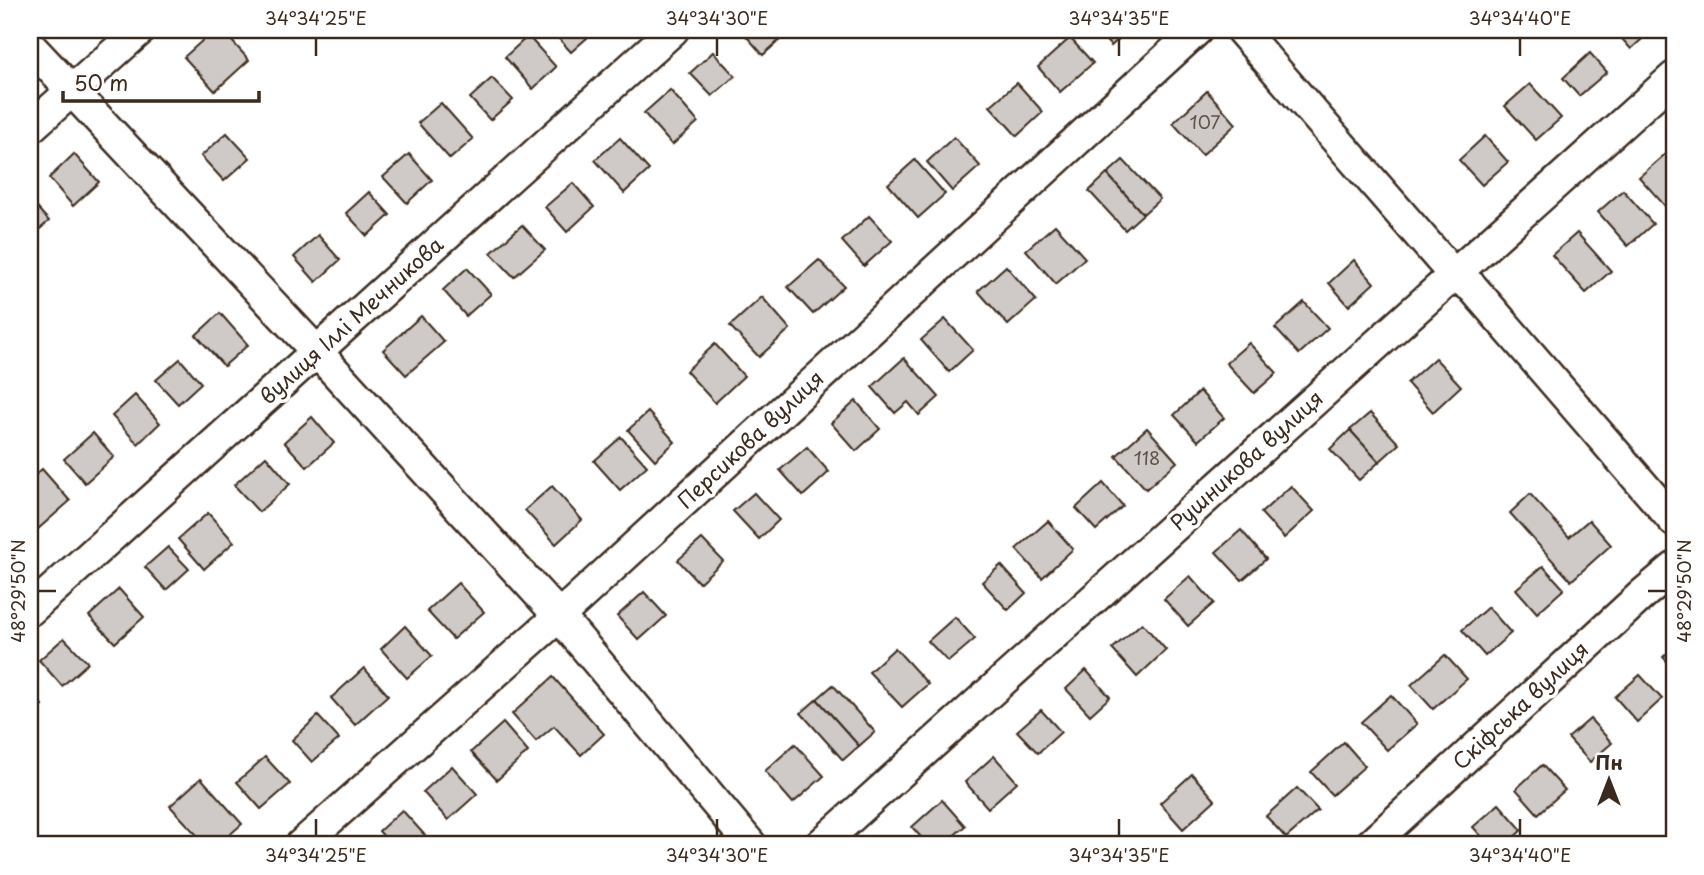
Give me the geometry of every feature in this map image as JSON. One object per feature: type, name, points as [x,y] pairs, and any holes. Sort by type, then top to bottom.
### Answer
[{"type":"street","points":[[30,128],[140,30]]},
{"type":"street","name":"вулиця Іллі Мечникова","points":[[30,610],[673,30]]},
{"type":"street","name":"Персикова вулиця","points":[[301,845],[559,616],[1197,30]]},
{"type":"street","points":[[1241,30],[1453,274],[1472,287],[1674,521]]},
{"type":"street","points":[[30,46],[317,352],[559,616],[751,845]]},
{"type":"street","name":"Рушникова вулиця","points":[[820,845],[1674,77]]},
{"type":"street","name":"Скіфська вулиця","points":[[1370,845],[1674,568]]},
{"type":"building","points":[[214,30],[222,30],[249,60],[215,91],[184,57]]},
{"type":"building","points":[[551,30],[596,30],[571,52]]},
{"type":"building","points":[[741,30],[791,30],[763,55]]},
{"type":"building","points":[[1096,30],[1129,30],[1111,46]]},
{"type":"building","points":[[1614,30],[1652,30],[1631,49]]},
{"type":"building","points":[[528,36],[556,67],[533,89],[505,57]]},
{"type":"building","points":[[1070,38],[1093,63],[1060,92],[1038,67]]},
{"type":"building","points":[[713,52],[735,76],[712,96],[690,73]]},
{"type":"building","points":[[1590,53],[1607,72],[1579,96],[1563,78]]},
{"type":"building","points":[[492,78],[513,100],[490,120],[470,98]]},
{"type":"building","points":[[1017,83],[1043,112],[1017,136],[990,106]]},
{"type":"building","points":[[1530,84],[1561,118],[1536,140],[1505,106]]},
{"type":"building","points":[[670,90],[698,122],[672,145],[644,113]]},
{"type":"building","points":[[1207,91],[1236,124],[1202,155],[1173,123]]},
{"type":"building","points":[[441,103],[473,139],[450,159],[418,123]]},
{"type":"building","points":[[227,133],[250,158],[224,181],[201,156]]},
{"type":"building","points":[[1485,136],[1508,162],[1482,185],[1459,160]]},
{"type":"building","points":[[954,137],[980,166],[952,191],[927,162]]},
{"type":"building","points":[[620,138],[649,170],[624,193],[595,160]]},
{"type":"building","points":[[1671,149],[1674,153],[1674,216],[1639,177]]},
{"type":"building","points":[[74,154],[99,182],[73,206],[49,178]]},
{"type":"building","points":[[409,154],[432,180],[407,203],[383,177]]},
{"type":"building","points":[[915,160],[945,194],[918,218],[888,184]]},
{"type":"building","points":[[1123,160],[1160,199],[1143,214],[1107,174]]},
{"type":"building","points":[[1107,174],[1143,214],[1125,230],[1089,191]]},
{"type":"building","points":[[573,183],[594,207],[567,232],[545,207]]},
{"type":"building","points":[[1623,190],[1653,224],[1628,246],[1598,212]]},
{"type":"building","points":[[369,192],[390,215],[367,236],[346,213]]},
{"type":"building","points":[[30,200],[49,221],[30,238]]},
{"type":"building","points":[[869,216],[892,241],[864,266],[842,241]]},
{"type":"building","points":[[522,225],[545,250],[514,277],[491,253]]},
{"type":"building","points":[[1055,225],[1085,258],[1056,284],[1026,250]]},
{"type":"building","points":[[1577,233],[1611,271],[1586,293],[1552,255]]},
{"type":"building","points":[[318,235],[340,260],[316,282],[294,257]]},
{"type":"building","points":[[819,260],[844,286],[813,314],[788,287]]},
{"type":"building","points":[[1354,260],[1374,283],[1349,306],[1329,283]]},
{"type":"building","points":[[1006,266],[1036,300],[1008,325],[978,291]]},
{"type":"building","points":[[467,268],[491,294],[466,316],[443,290]]},
{"type":"building","points":[[762,297],[790,329],[759,357],[730,326]]},
{"type":"building","points":[[1304,302],[1328,328],[1299,354],[1275,328]]},
{"type":"building","points":[[220,313],[248,345],[224,366],[196,335]]},
{"type":"building","points":[[421,316],[444,342],[406,375],[383,350]]},
{"type":"building","points":[[945,319],[973,350],[949,372],[921,340]]},
{"type":"building","points":[[1249,343],[1277,373],[1254,393],[1226,363]]},
{"type":"building","points":[[715,344],[744,376],[715,403],[686,371]]},
{"type":"building","points":[[904,358],[939,397],[919,415],[908,402],[895,413],[872,387]]},
{"type":"building","points":[[1435,358],[1461,386],[1433,412],[1407,383]]},
{"type":"building","points":[[180,359],[201,383],[178,404],[156,380]]},
{"type":"building","points":[[1200,391],[1224,418],[1198,441],[1174,415]]},
{"type":"building","points":[[135,395],[160,423],[138,444],[112,416]]},
{"type":"building","points":[[856,401],[880,429],[856,451],[831,423]]},
{"type":"building","points":[[648,412],[675,442],[655,460],[628,430]]},
{"type":"building","points":[[1370,413],[1399,444],[1379,462],[1350,430]]},
{"type":"building","points":[[312,417],[334,443],[307,467],[284,442]]},
{"type":"building","points":[[1147,428],[1177,462],[1146,489],[1116,456]]},
{"type":"building","points":[[1350,430],[1379,462],[1359,480],[1330,449]]},
{"type":"building","points":[[93,433],[114,457],[85,483],[64,459]]},
{"type":"building","points":[[621,437],[647,466],[620,490],[594,461]]},
{"type":"building","points":[[807,447],[829,472],[803,496],[780,470]]},
{"type":"building","points":[[266,456],[290,484],[259,512],[234,485]]},
{"type":"building","points":[[42,469],[70,501],[38,529],[30,520],[30,480]]},
{"type":"building","points":[[1103,483],[1123,506],[1096,530],[1076,508]]},
{"type":"building","points":[[552,486],[582,520],[556,544],[525,510]]},
{"type":"building","points":[[1291,486],[1314,511],[1284,538],[1261,513]]},
{"type":"building","points":[[754,493],[779,520],[759,539],[733,511]]},
{"type":"building","points":[[1530,494],[1569,537],[1589,520],[1611,545],[1571,581],[1510,513]]},
{"type":"building","points":[[208,513],[234,542],[204,569],[178,539]]},
{"type":"building","points":[[1048,521],[1073,549],[1042,578],[1016,549]]},
{"type":"building","points":[[1241,530],[1266,559],[1242,580],[1216,552]]},
{"type":"building","points":[[702,539],[723,561],[699,583],[678,560]]},
{"type":"building","points":[[168,547],[189,569],[166,590],[145,567]]},
{"type":"building","points":[[1001,565],[1026,593],[1008,610],[982,582]]},
{"type":"building","points":[[1543,566],[1564,589],[1537,613],[1516,589]]},
{"type":"building","points":[[1190,576],[1214,603],[1188,626],[1164,599]]},
{"type":"building","points":[[458,583],[484,612],[453,639],[427,611]]},
{"type":"building","points":[[119,589],[144,617],[115,643],[89,616]]},
{"type":"building","points":[[644,592],[666,616],[639,640],[617,616]]},
{"type":"building","points":[[1488,607],[1511,633],[1485,656],[1462,630]]},
{"type":"building","points":[[955,617],[975,639],[948,662],[928,641]]},
{"type":"building","points":[[1142,623],[1166,650],[1137,677],[1112,649]]},
{"type":"building","points":[[405,626],[432,656],[407,678],[381,649]]},
{"type":"building","points":[[64,638],[88,663],[62,686],[39,660]]},
{"type":"building","points":[[1674,647],[1674,669],[1663,657]]},
{"type":"building","points":[[895,648],[928,684],[902,707],[869,672]]},
{"type":"building","points":[[1445,655],[1467,679],[1433,709],[1411,685]]},
{"type":"building","points":[[364,668],[388,695],[355,725],[331,698]]},
{"type":"building","points":[[1086,670],[1110,697],[1090,715],[1066,689]]},
{"type":"building","points":[[1640,675],[1662,699],[1637,722],[1615,697]]},
{"type":"building","points":[[553,677],[604,734],[581,755],[554,726],[536,741],[512,714]]},
{"type":"building","points":[[833,685],[875,732],[859,746],[817,699]]},
{"type":"building","points":[[30,692],[43,706],[30,718]]},
{"type":"building","points":[[1391,695],[1417,724],[1387,750],[1361,722]]},
{"type":"building","points":[[817,699],[859,746],[843,760],[801,713]]},
{"type":"building","points":[[1041,710],[1061,732],[1038,753],[1017,731]]},
{"type":"building","points":[[318,716],[339,739],[312,762],[292,740]]},
{"type":"building","points":[[1590,719],[1612,743],[1590,762],[1568,738]]},
{"type":"building","points":[[503,723],[528,752],[497,780],[471,752]]},
{"type":"building","points":[[1344,742],[1365,766],[1332,795],[1311,772]]},
{"type":"building","points":[[795,744],[824,776],[793,803],[765,771]]},
{"type":"building","points":[[994,756],[1017,782],[988,808],[965,782]]},
{"type":"building","points":[[265,757],[290,784],[261,809],[237,782]]},
{"type":"building","points":[[1542,765],[1565,790],[1538,814],[1516,789]]},
{"type":"building","points":[[452,766],[477,794],[448,820],[423,792]]},
{"type":"building","points":[[1192,774],[1215,800],[1183,829],[1160,803]]},
{"type":"building","points":[[201,778],[242,824],[218,845],[206,845],[170,806]]},
{"type":"building","points":[[1297,788],[1318,810],[1286,838],[1266,816]]},
{"type":"building","points":[[942,800],[965,826],[943,845],[928,845],[912,827]]},
{"type":"building","points":[[1499,804],[1522,830],[1505,845],[1489,845],[1473,827]]},
{"type":"building","points":[[402,810],[431,842],[428,845],[391,845],[379,831]]}]
